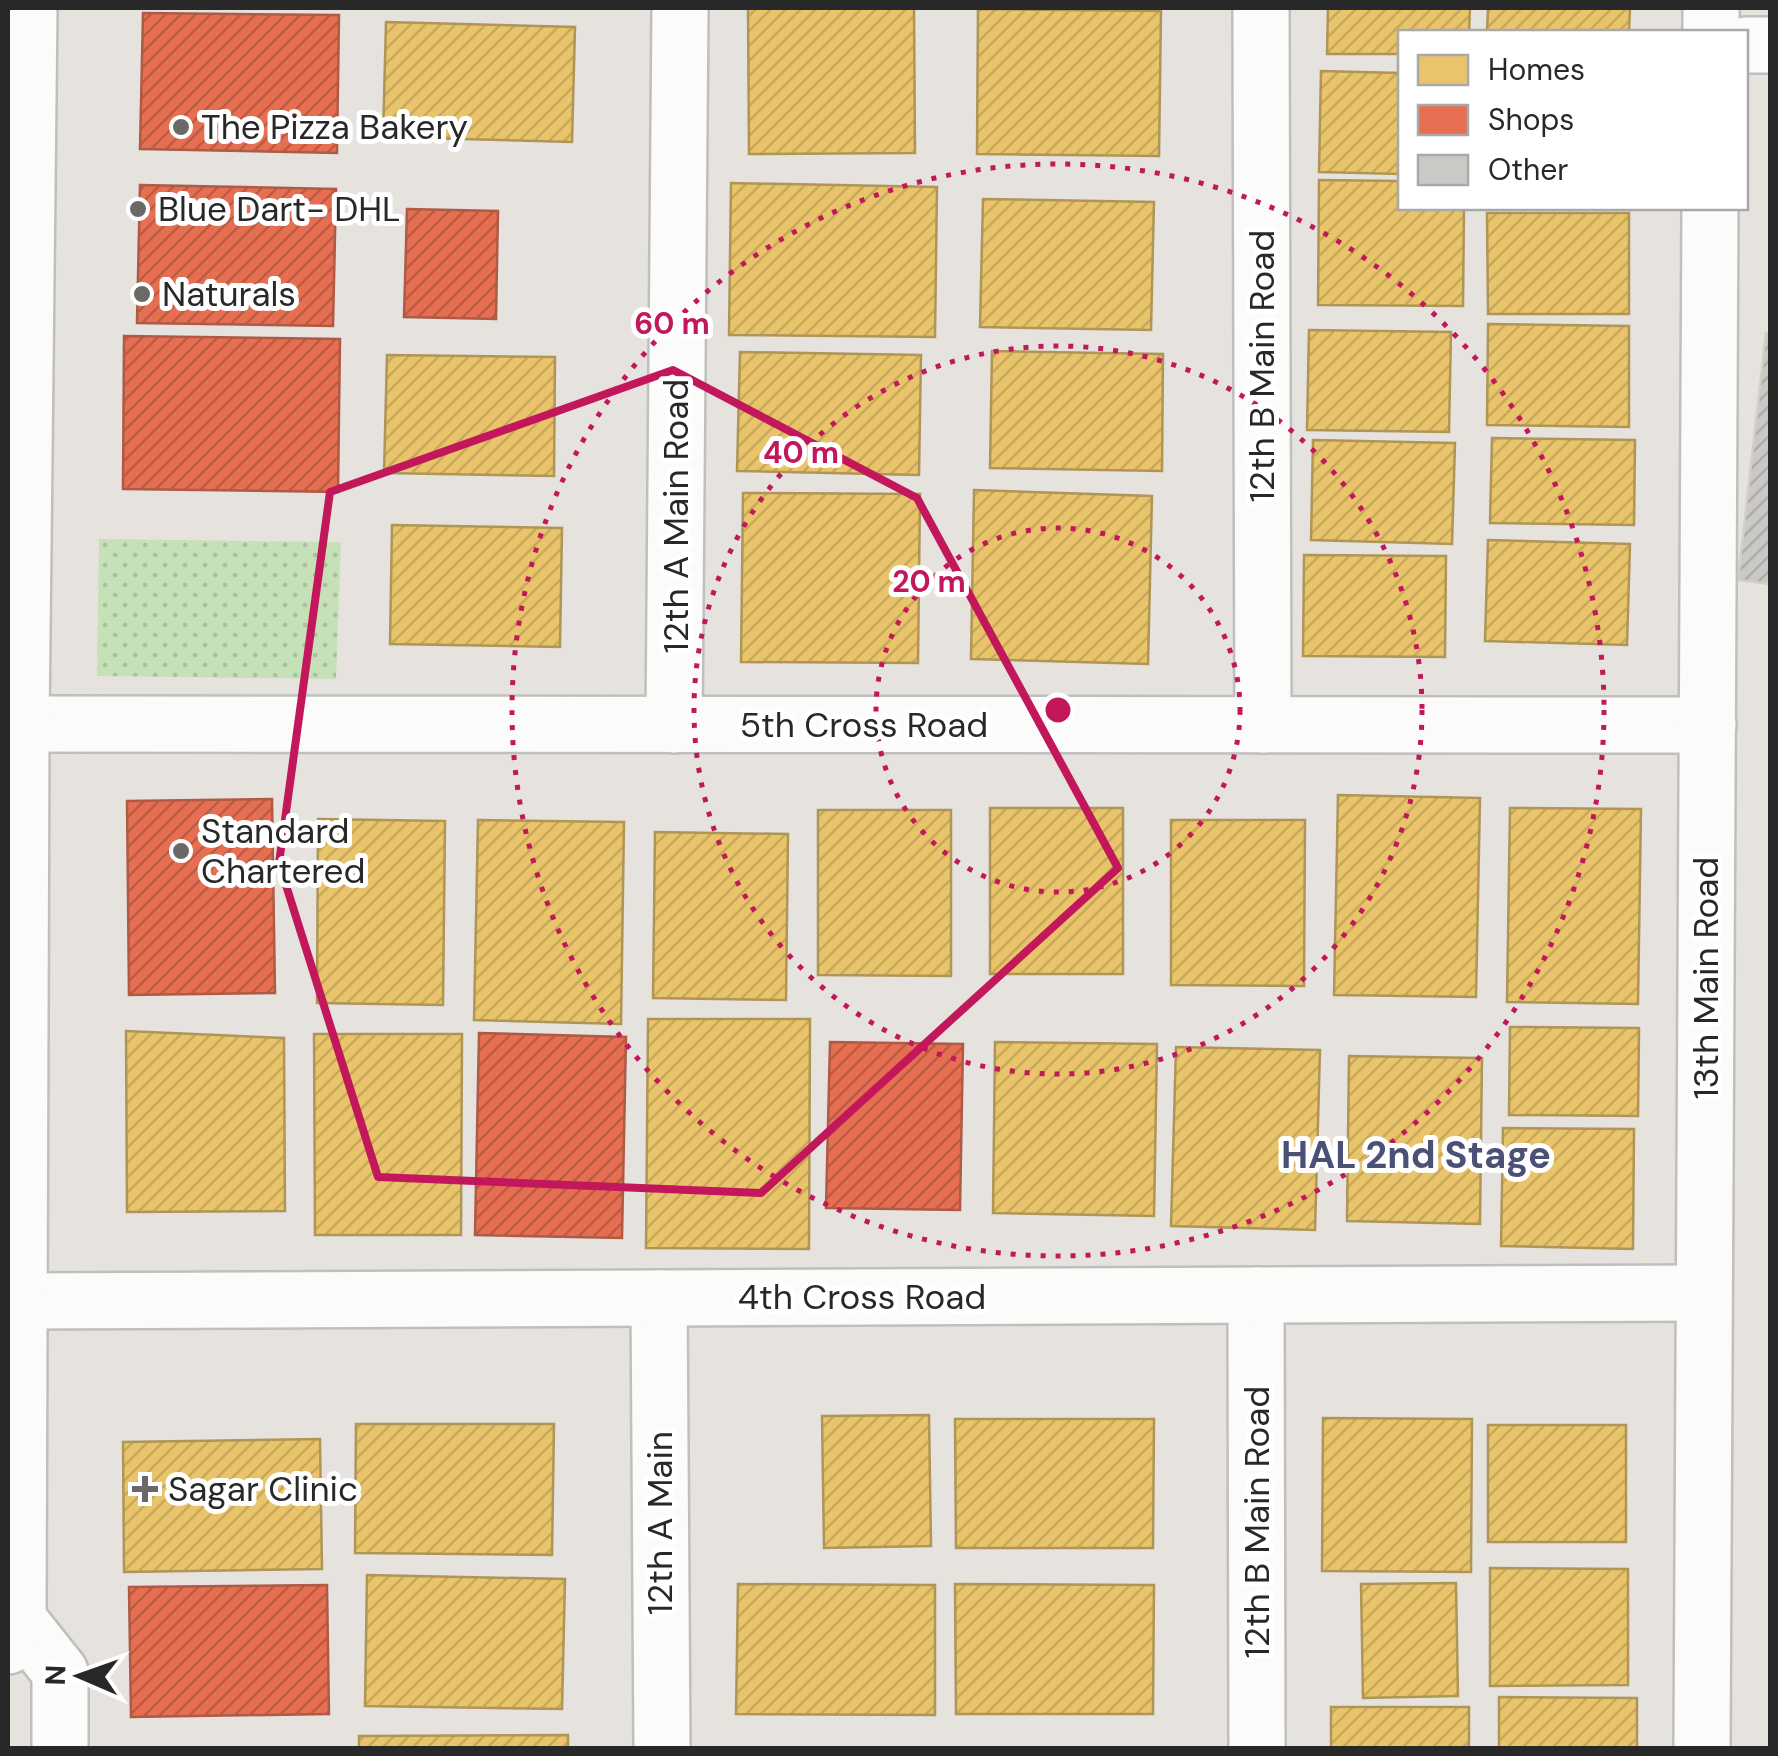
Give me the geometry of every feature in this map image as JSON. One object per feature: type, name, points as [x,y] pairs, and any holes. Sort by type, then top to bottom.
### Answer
[{"type":"street","points":[[30,8],[21,724],[20,1301],[13,1632],[60,1672],[60,1748]]},
{"type":"street","name":"12th A Main Road","points":[[674,725],[680,8]]},
{"type":"street","name":"12th B Main Road","points":[[1261,8],[1262,725]]},
{"type":"street","name":"13th Main Road","points":[[1702,1748],[1710,210]]},
{"type":"street","name":"5th Cross Road","points":[[21,724],[1708,724]]},
{"type":"street","name":"4th Cross Road","points":[[20,1301],[1704,1293]]},
{"type":"street","name":"12th B Main Road","points":[[1256,1295],[1258,1748]]},
{"type":"street","name":"12th A Main","points":[[659,1298],[662,1748]]},
{"type":"highlighted area","points":[[673,370],[917,498],[1118,868],[761,1193],[378,1177],[279,863],[330,492]]},
{"type":"green space","points":[[99,539],[341,542],[336,679],[97,676]]},
{"type":"building: Homes","points":[[748,8],[914,8],[915,153],[749,154]]},
{"type":"building: Homes","points":[[1328,8],[1470,8],[1469,30],[1398,30],[1398,54],[1327,54]]},
{"type":"building: Homes","points":[[1488,8],[1630,8],[1629,30],[1487,30]]},
{"type":"building: Homes","points":[[978,9],[1161,11],[1159,156],[977,154]]},
{"type":"building: Homes","points":[[386,22],[575,27],[572,142],[383,137]]},
{"type":"building: Homes","points":[[1321,71],[1398,73],[1398,174],[1319,172]]},
{"type":"building: Homes","points":[[1319,180],[1398,181],[1398,210],[1464,210],[1463,306],[1318,305]]},
{"type":"building: Homes","points":[[731,183],[937,187],[935,337],[729,335]]},
{"type":"building: Homes","points":[[983,199],[1154,202],[1151,330],[980,327]]},
{"type":"building: Homes","points":[[1487,213],[1629,213],[1629,314],[1488,314]]},
{"type":"building: Homes","points":[[1488,324],[1629,326],[1629,427],[1487,425]]},
{"type":"building: Homes","points":[[1309,330],[1451,332],[1449,432],[1307,430]]},
{"type":"building: Homes","points":[[992,351],[1163,354],[1162,471],[990,468]]},
{"type":"building: Homes","points":[[740,352],[921,355],[919,475],[737,471]]},
{"type":"building: Homes","points":[[387,355],[555,357],[554,476],[384,473]]},
{"type":"building: Homes","points":[[1492,438],[1635,440],[1634,525],[1490,523]]},
{"type":"building: Homes","points":[[1313,440],[1455,443],[1452,544],[1311,540]]},
{"type":"building: Homes","points":[[974,490],[1152,496],[1148,664],[971,659]]},
{"type":"building: Homes","points":[[743,493],[920,494],[918,663],[741,662]]},
{"type":"building: Homes","points":[[392,525],[562,528],[560,647],[390,644]]},
{"type":"building: Homes","points":[[1488,540],[1630,544],[1627,645],[1485,641]]},
{"type":"building: Homes","points":[[1304,555],[1446,556],[1445,657],[1303,656]]},
{"type":"building: Homes","points":[[1338,795],[1480,798],[1476,997],[1334,995]]},
{"type":"building: Homes","points":[[990,808],[1123,808],[1123,974],[990,974]]},
{"type":"building: Homes","points":[[1510,808],[1641,809],[1638,1004],[1507,1002]]},
{"type":"building: Homes","points":[[818,810],[951,810],[951,976],[818,975]]},
{"type":"building: Homes","points":[[318,819],[445,821],[443,1005],[317,1003]]},
{"type":"building: Homes","points":[[478,820],[624,822],[621,1024],[474,1020]]},
{"type":"building: Homes","points":[[1171,820],[1305,820],[1304,986],[1171,985]]},
{"type":"building: Homes","points":[[655,832],[788,834],[786,1000],[653,998]]},
{"type":"building: Homes","points":[[648,1019],[810,1019],[809,1249],[646,1248]]},
{"type":"building: Homes","points":[[1510,1027],[1639,1028],[1638,1116],[1509,1115]]},
{"type":"building: Homes","points":[[126,1031],[284,1038],[285,1211],[127,1212]]},
{"type":"building: Homes","points":[[314,1034],[462,1034],[461,1235],[315,1235]]},
{"type":"building: Homes","points":[[995,1042],[1157,1044],[1154,1216],[993,1213]]},
{"type":"building: Homes","points":[[1176,1047],[1320,1050],[1315,1230],[1171,1226]]},
{"type":"building: Homes","points":[[1349,1056],[1482,1058],[1480,1224],[1347,1221]]},
{"type":"building: Homes","points":[[1503,1128],[1634,1129],[1633,1249],[1501,1246]]},
{"type":"building: Homes","points":[[929,1415],[931,1546],[824,1548],[822,1416]]},
{"type":"building: Homes","points":[[1323,1418],[1472,1419],[1471,1572],[1322,1571]]},
{"type":"building: Homes","points":[[955,1419],[1154,1419],[1153,1548],[956,1548]]},
{"type":"building: Homes","points":[[356,1424],[554,1424],[552,1555],[355,1553]]},
{"type":"building: Homes","points":[[1488,1425],[1626,1425],[1626,1542],[1488,1542]]},
{"type":"building: Homes","points":[[320,1439],[322,1569],[124,1572],[123,1442]]},
{"type":"building: Homes","points":[[1490,1568],[1628,1569],[1628,1685],[1490,1686]]},
{"type":"building: Homes","points":[[367,1575],[565,1579],[562,1709],[365,1706]]},
{"type":"building: Homes","points":[[1456,1583],[1458,1696],[1363,1698],[1361,1584]]},
{"type":"building: Homes","points":[[738,1584],[935,1585],[935,1715],[736,1714]]},
{"type":"building: Homes","points":[[955,1584],[1154,1585],[1153,1714],[956,1714]]},
{"type":"building: Homes","points":[[1499,1697],[1637,1698],[1637,1748],[1499,1748]]},
{"type":"building: Homes","points":[[1331,1707],[1469,1707],[1469,1748],[1331,1748]]},
{"type":"building: Homes","points":[[568,1735],[568,1748],[359,1748],[359,1736]]},
{"type":"building: Shops","points":[[143,13],[339,15],[337,153],[140,149]]},
{"type":"building: Shops","points":[[140,185],[336,189],[333,326],[137,323]]},
{"type":"building: Shops","points":[[407,209],[498,211],[496,319],[404,317]]},
{"type":"building: Shops","points":[[124,336],[340,339],[338,492],[123,489]]},
{"type":"building: Shops","points":[[272,799],[275,993],[129,995],[127,801]]},
{"type":"building: Shops","points":[[479,1033],[626,1037],[622,1238],[475,1235]]},
{"type":"building: Shops","points":[[830,1042],[963,1044],[960,1210],[826,1208]]},
{"type":"building: Shops","points":[[327,1585],[329,1714],[131,1717],[129,1587]]},
{"type":"building: Other","points":[[1766,333],[1770,334],[1770,584],[1738,580]]},
{"type":"place","name":"The Pizza Bakery","points":[[181,127]]},
{"type":"place","name":"Blue Dart- DHL","points":[[138,209]]},
{"type":"place","name":"Naturals","points":[[142,294]]},
{"type":"place","name":"Standard Chartered","points":[[181,851]]},
{"type":"place","name":"Sagar Clinic","points":[[145,1489]]},
{"type":"district","name":"HAL 2nd Stage","points":[[1416,1155]]}]
